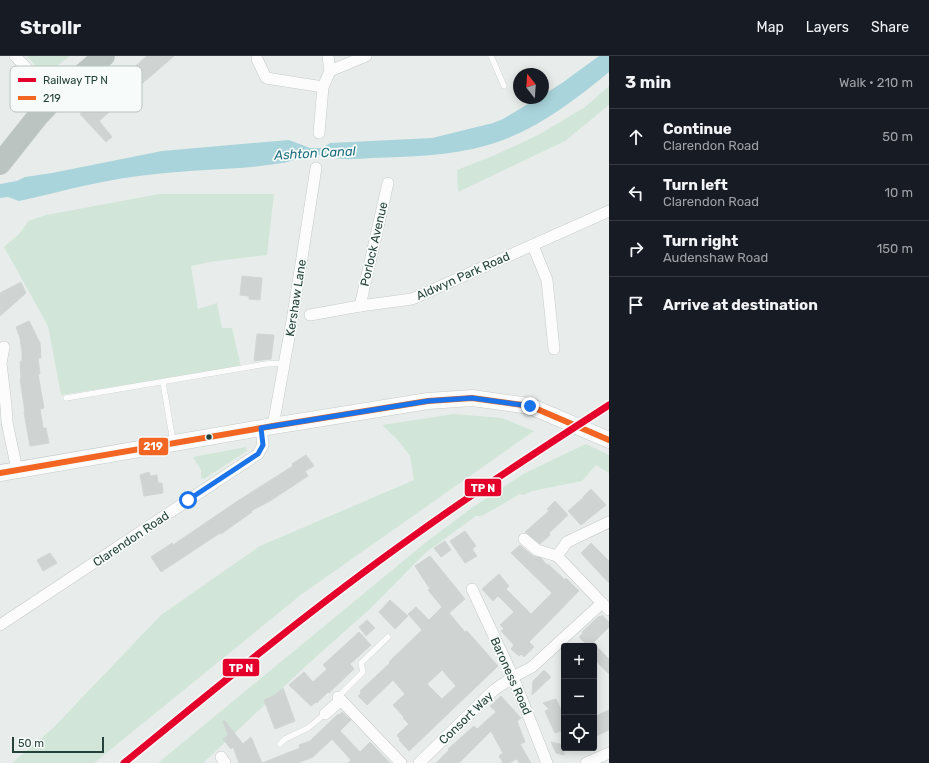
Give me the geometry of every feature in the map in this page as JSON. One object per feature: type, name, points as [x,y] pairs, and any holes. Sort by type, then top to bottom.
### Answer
[{"type":"highway","points":[[92,66],[104,56]]},
{"type":"highway","points":[[1,163],[42,112]]},
{"type":"main road","points":[[0,473],[428,401],[472,398],[530,406],[609,440]]},
{"type":"street","points":[[15,56],[25,66]]},
{"type":"street","points":[[319,133],[323,86],[330,71],[328,56]]},
{"type":"street","points":[[330,71],[366,56]]},
{"type":"street","points":[[257,59],[266,78],[323,86]]},
{"type":"street","name":"Kershaw Lane","points":[[267,427],[285,363],[316,168]]},
{"type":"street","name":"Porlock Avenue","points":[[360,306],[388,183]]},
{"type":"street","name":"Aldwyn Park Road","points":[[310,314],[412,299],[609,211]]},
{"type":"street","points":[[533,246],[547,280],[554,349]]},
{"type":"street","points":[[4,347],[1,363],[6,401],[6,422],[17,470]]},
{"type":"street","name":"Clarendon Road","points":[[0,625],[258,454],[263,445],[267,427]]},
{"type":"street","points":[[557,556],[567,542],[609,522]]},
{"type":"street","points":[[524,539],[537,550],[557,556],[605,606]]},
{"type":"street","name":"Baroness Road","points":[[472,589],[513,677],[547,763]]},
{"type":"street","name":"Consort Way","points":[[420,762],[494,690],[513,677],[532,667],[605,606]]},
{"type":"street","points":[[325,714],[340,699],[401,763]]},
{"type":"street","points":[[586,763],[609,753]]},
{"type":"lane","points":[[491,56],[504,86]]},
{"type":"lane","points":[[66,398],[266,364],[285,363]]},
{"type":"lane","points":[[163,382],[174,443]]},
{"type":"lane","points":[[340,699],[363,672],[361,663],[388,637]]},
{"type":"lane","points":[[280,744],[286,739],[308,728],[325,714]]},
{"type":"green space","points":[[27,56],[70,56],[57,66],[36,66]]},
{"type":"green space","points":[[609,86],[609,105],[565,141],[458,192],[457,170],[495,155],[538,135],[585,107]]},
{"type":"green space","points":[[159,194],[274,194],[267,255],[210,262],[191,266],[198,309],[217,303],[222,328],[232,328],[241,367],[61,395],[48,326],[4,247],[20,233],[28,221],[46,215]]},
{"type":"green space","points":[[454,414],[502,418],[534,431],[302,594],[94,763],[12,763],[53,728],[161,615],[260,546],[414,480],[410,456],[397,439],[382,425]]},
{"type":"green space","points":[[586,444],[609,455],[609,473],[596,465],[582,481],[532,491],[524,495],[520,494],[482,516],[476,516],[425,553],[371,608],[308,664],[203,763],[158,763],[425,543],[473,507],[525,473]]},
{"type":"green space","points":[[246,447],[247,451],[204,479],[201,478],[201,470],[193,457]]},
{"type":"water","name":"Ashton Canal","points":[[599,56],[609,56],[609,72],[567,105],[521,132],[474,149],[430,155],[357,159],[338,159],[312,155],[293,161],[267,165],[172,172],[121,178],[19,201],[8,197],[0,198],[0,184],[17,181],[25,177],[162,151],[289,140],[310,148],[322,148],[330,143],[432,138],[493,123],[503,119],[528,104],[549,104],[549,91]]},
{"type":"building","points":[[147,56],[174,56],[142,84],[142,66],[135,66]]},
{"type":"building","points":[[82,112],[109,112],[99,121],[112,137],[106,142],[80,114]]},
{"type":"building","points":[[242,276],[262,278],[260,300],[249,299],[249,296],[240,295]]},
{"type":"building","points":[[21,282],[26,293],[0,316],[0,293]]},
{"type":"building","points":[[29,321],[40,343],[41,358],[38,358],[40,374],[38,374],[44,408],[40,409],[43,428],[46,428],[49,443],[30,446],[20,379],[20,362],[22,361],[22,352],[20,338],[16,327]]},
{"type":"building","points":[[257,334],[274,335],[271,359],[254,361]]},
{"type":"building","points":[[306,455],[314,466],[305,471],[308,476],[270,501],[251,511],[252,512],[221,534],[220,533],[161,572],[151,557],[172,543],[173,545],[239,500],[293,466],[292,464]]},
{"type":"building","points":[[149,472],[150,476],[157,475],[158,483],[162,483],[163,493],[144,496],[140,475]]},
{"type":"building","points":[[591,489],[606,505],[581,525],[568,511]]},
{"type":"building","points":[[555,501],[568,515],[540,544],[525,532],[549,511],[547,509]]},
{"type":"building","points":[[465,531],[476,546],[472,549],[477,556],[465,563],[450,541]]},
{"type":"building","points":[[445,541],[451,550],[441,557],[434,548]]},
{"type":"building","points":[[591,543],[609,561],[609,583],[581,553]]},
{"type":"building","points":[[520,545],[533,556],[541,558],[547,565],[548,564],[565,580],[566,578],[579,591],[529,642],[534,647],[524,657],[521,654],[519,656],[511,649],[514,645],[501,631],[504,629],[500,625],[514,612],[498,596],[493,601],[482,589],[499,574],[509,586],[506,589],[531,614],[552,593],[511,553]]},
{"type":"building","points":[[50,553],[57,563],[43,571],[37,560]]},
{"type":"building","points":[[430,556],[465,599],[449,613],[498,666],[409,751],[399,740],[400,739],[397,735],[409,724],[393,705],[405,694],[393,680],[367,705],[358,696],[361,693],[360,691],[422,630],[408,614],[416,607],[429,620],[442,607],[428,590],[430,589],[415,566]],"holes":[[[442,670],[456,686],[442,699],[427,684]]]},
{"type":"building","points":[[390,600],[408,616],[395,629],[379,612]]},
{"type":"building","points":[[602,615],[609,622],[609,627],[593,643],[585,643],[579,637],[583,633],[582,632],[599,616],[600,617]]},
{"type":"building","points":[[367,620],[375,628],[366,636],[359,627]]},
{"type":"building","points":[[359,632],[371,645],[350,664],[354,669],[329,693],[328,692],[317,703],[316,702],[311,706],[289,685],[304,672],[313,682],[327,669],[323,665]]},
{"type":"building","points":[[597,647],[609,659],[609,674],[597,662]]},
{"type":"building","points":[[544,670],[551,677],[532,695],[533,681]]},
{"type":"building","points":[[283,688],[295,721],[275,729],[264,700],[275,695]]},
{"type":"building","points":[[501,696],[521,718],[517,721],[525,742],[520,744],[531,763],[519,763],[517,759],[509,763],[503,763],[499,756],[503,753],[491,731],[459,763],[436,763],[449,750],[448,749],[474,726],[477,729],[496,712],[490,706]]},
{"type":"building","points":[[556,699],[561,710],[561,731],[555,733],[545,711],[549,709],[543,703]]},
{"type":"building","points":[[609,710],[609,730],[597,736],[597,716]]},
{"type":"building","points":[[342,712],[351,720],[340,731],[360,752],[370,742],[390,763],[348,763],[351,760],[332,739],[313,757],[298,763],[262,763],[300,748],[299,745],[310,741],[338,714],[339,715]]},
{"type":"building","points":[[223,721],[225,721],[243,744],[251,737],[262,763],[239,763],[233,747],[231,749],[223,739],[228,735]]},
{"type":"building","points":[[551,742],[561,744],[561,751],[564,751],[564,755],[556,753]]},
{"type":"transit line","name":"219","points":[[0,473],[428,401],[472,398],[530,406],[609,440]]},
{"type":"transit line","points":[[124,763],[264,649],[371,567],[482,488],[609,405]]},
{"type":"route","points":[[188,500],[258,454],[263,445],[261,428],[428,401],[472,398],[530,406]]}]
